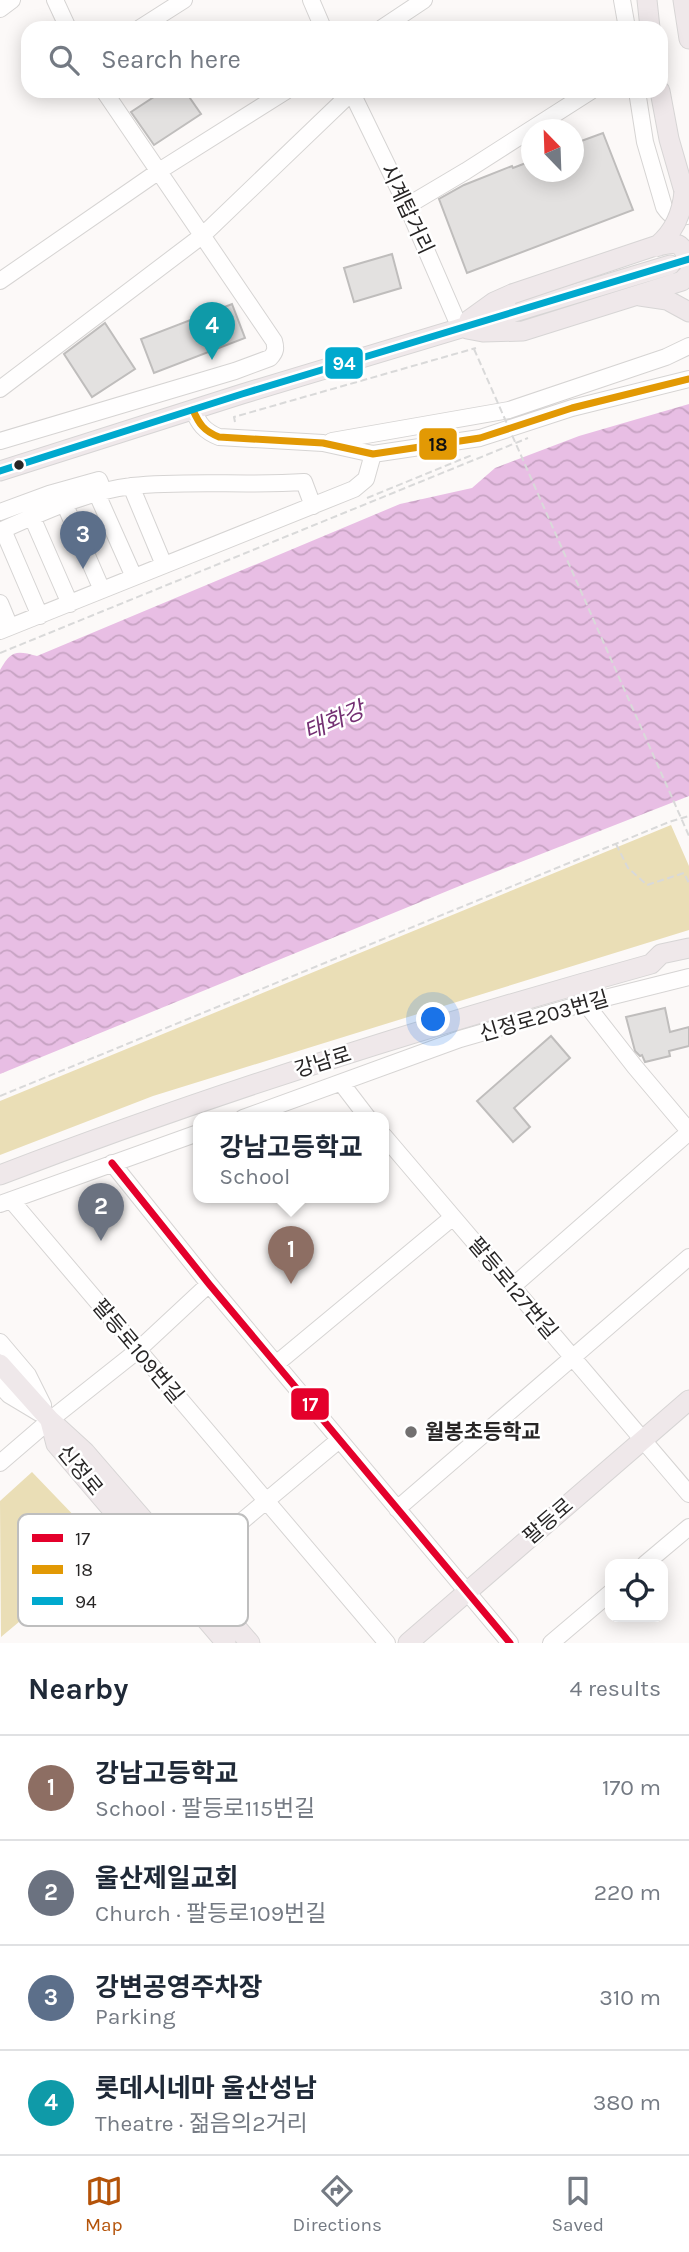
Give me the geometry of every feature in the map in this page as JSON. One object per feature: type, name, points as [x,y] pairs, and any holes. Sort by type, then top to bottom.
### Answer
[{"type":"main road","points":[[647,0],[649,21]]},
{"type":"main road","points":[[683,0],[689,39]]},
{"type":"main road","points":[[649,250],[672,232],[687,200],[669,139],[661,98]]},
{"type":"main road","points":[[0,471],[242,394],[680,264],[685,249],[676,243],[512,293],[475,313],[460,328]]},
{"type":"main road","points":[[460,328],[482,332],[523,331],[682,281],[689,274]]},
{"type":"main road","points":[[632,296],[667,300],[689,312]]},
{"type":"main road","name":"강남로","points":[[0,1175],[245,1086],[453,1021],[651,964],[661,954],[689,948]]},
{"type":"main road","name":"강남로","points":[[651,964],[664,967],[689,961]]},
{"type":"main road","name":"신정로","points":[[0,1364],[50,1420],[56,1444],[132,1514]]},
{"type":"main road","name":"팔등로","points":[[408,1643],[689,1400]]},
{"type":"main road","name":"신정로","points":[[100,1482],[125,1514]]},
{"type":"main road","name":"신정로","points":[[213,1626],[226,1643]]},
{"type":"main road","name":"신정로","points":[[235,1626],[250,1643]]},
{"type":"street","points":[[0,9],[12,0]]},
{"type":"street","points":[[55,0],[65,21]]},
{"type":"street","points":[[151,21],[184,0]]},
{"type":"street","points":[[311,0],[320,21]]},
{"type":"street","points":[[392,21],[424,0]]},
{"type":"street","points":[[622,0],[625,21]]},
{"type":"street","points":[[0,441],[235,371],[270,358],[276,348],[274,341],[109,98]]},
{"type":"street","points":[[0,281],[159,172],[275,98]]},
{"type":"street","points":[[0,389],[203,235],[345,98]]},
{"type":"street","name":"시계탑거리","points":[[354,98],[407,206],[460,328]]},
{"type":"street","points":[[407,206],[580,98]]},
{"type":"street","points":[[637,98],[645,142],[664,207],[670,216],[677,218],[689,215]]},
{"type":"street","points":[[323,443],[509,411],[666,357],[689,346]]},
{"type":"street","points":[[235,371],[242,394]]},
{"type":"street","points":[[193,410],[198,423],[207,432],[219,437],[323,443],[373,454],[480,439],[572,408],[689,379]]},
{"type":"street","points":[[0,603],[5,629],[40,616],[354,489],[366,479],[373,454]]},
{"type":"street","points":[[0,512],[99,480],[101,493],[134,578]]},
{"type":"street","points":[[40,616],[1,530],[32,517],[101,493],[131,486],[193,483],[304,482],[313,506]]},
{"type":"street","points":[[131,486],[164,565]]},
{"type":"street","points":[[65,505],[102,590]]},
{"type":"street","points":[[32,517],[70,604]]},
{"type":"street","name":"신정로203번길","points":[[260,1112],[460,1039],[689,977]]},
{"type":"street","points":[[512,1287],[689,1132],[585,1003]]},
{"type":"street","points":[[342,1084],[363,1112]]},
{"type":"street","points":[[6,1202],[193,1135]]},
{"type":"street","name":"팔등로127번길","points":[[389,1142],[689,1494]]},
{"type":"street","points":[[112,1163],[209,1284],[510,1643]]},
{"type":"street","name":"팔등로109번길","points":[[6,1202],[387,1643]]},
{"type":"street","points":[[276,1364],[453,1217]]},
{"type":"street","points":[[397,1509],[689,1257]]},
{"type":"street","points":[[0,1463],[137,1351],[209,1284]]},
{"type":"street","points":[[0,1342],[28,1375],[50,1420]]},
{"type":"street","points":[[0,1385],[9,1395],[50,1420]]},
{"type":"street","points":[[248,1517],[340,1440]]},
{"type":"street","points":[[651,1559],[689,1527]]},
{"type":"street","points":[[551,1643],[605,1597]]},
{"type":"path","points":[[234,417],[474,349],[689,836]]},
{"type":"path","points":[[0,653],[536,435]]},
{"type":"path","points":[[0,1096],[689,816]]},
{"type":"path","points":[[616,844],[628,868],[647,885],[684,873],[689,883]]},
{"type":"shaded area","points":[[671,825],[689,866],[689,930],[153,1096],[0,1155],[0,1101]]},
{"type":"shaded area","points":[[32,1472],[72,1514],[18,1514],[18,1623],[1,1637],[0,1501]]},
{"type":"water","name":"태화강","points":[[689,404],[689,796],[462,885],[0,1074],[0,670],[7,659],[19,653],[37,656],[400,504],[472,488],[495,468],[579,436]]},
{"type":"building","points":[[152,98],[190,98],[201,114],[154,145],[131,112]]},
{"type":"building","points":[[603,133],[633,210],[467,273],[439,199],[464,185],[521,165],[521,182],[584,182],[584,140]]},
{"type":"building","points":[[392,254],[401,288],[354,302],[344,268]]},
{"type":"building","points":[[232,304],[245,338],[154,373],[141,339]]},
{"type":"building","points":[[105,323],[135,369],[92,397],[64,354]]},
{"type":"building","points":[[665,1008],[670,1032],[689,1027],[689,1046],[669,1051],[670,1056],[645,1062],[642,1055],[635,1051],[626,1017]]},
{"type":"building","points":[[551,1036],[570,1058],[514,1108],[530,1127],[513,1142],[477,1101]]},
{"type":"transit line","name":"94","points":[[0,471],[242,394],[689,259]]},
{"type":"transit line","name":"18","points":[[193,410],[203,426],[219,437],[323,443],[373,454],[480,438],[572,408],[689,379]]},
{"type":"transit line","name":"17","points":[[112,1163],[209,1284],[510,1643]]},
{"type":"place","name":"롯데시네마 울산성남","points":[[212,360]]},
{"type":"place","name":"강변공영주차장","points":[[83,569]]},
{"type":"place","name":"울산제일교회","points":[[101,1241]]},
{"type":"place","name":"강남고등학교","points":[[291,1284]]},
{"type":"place","name":"월봉초등학교","points":[[411,1432]]}]
